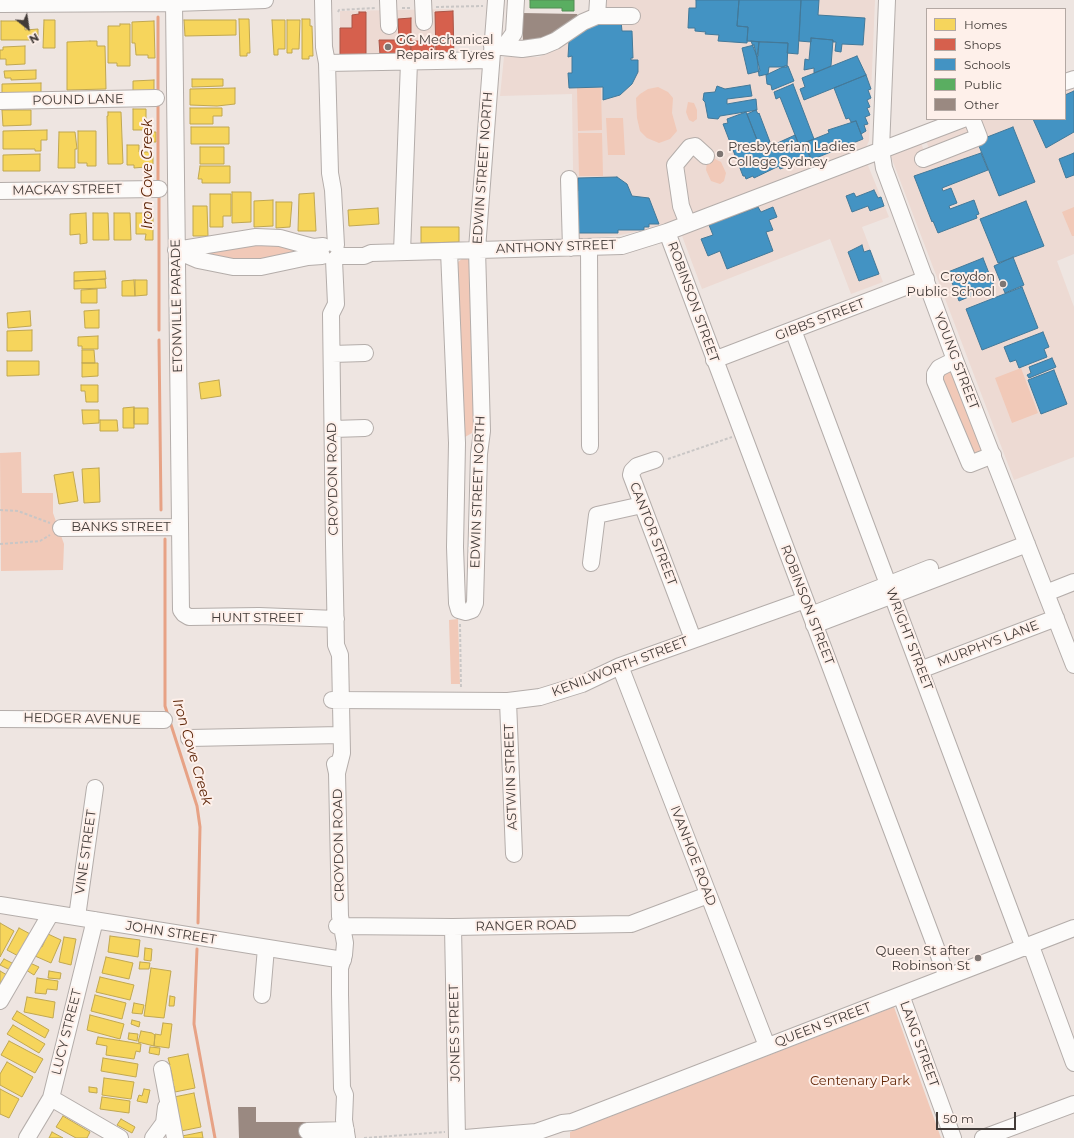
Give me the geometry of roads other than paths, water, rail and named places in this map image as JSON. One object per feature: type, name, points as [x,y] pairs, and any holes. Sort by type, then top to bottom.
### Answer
[{"type":"street","points":[[0,4],[27,1],[176,2],[264,0]]},
{"type":"street","name":"CROYDON ROAD","points":[[323,0],[324,47],[328,62],[330,173],[325,191],[336,304],[331,314],[336,619],[336,645],[331,655],[336,700],[337,735],[333,753],[337,773],[340,923],[345,943],[340,963],[342,1088],[345,1095],[337,1134]]},
{"type":"street","points":[[388,0],[389,26]]},
{"type":"street","points":[[423,0],[424,22]]},
{"type":"street","points":[[496,51],[514,33],[516,0]]},
{"type":"street","points":[[597,16],[598,0]]},
{"type":"street","name":"YOUNG STREET","points":[[887,0],[881,149],[886,173],[956,360],[1074,665]]},
{"type":"street","name":"ETONVILLE PARADE","points":[[176,2],[176,250],[181,610]]},
{"type":"street","name":"EDWIN STREET NORTH","points":[[449,251],[457,443],[455,547],[457,603],[459,610],[462,612],[469,612],[474,607],[475,603],[480,441],[482,431],[477,249],[496,51],[488,6]]},
{"type":"street","name":"CROYDON ROAD","points":[[328,62],[332,46],[336,7]]},
{"type":"street","points":[[328,62],[409,62],[543,46],[561,38],[582,22],[597,16],[632,16]]},
{"type":"street","points":[[402,252],[409,62]]},
{"type":"street","name":"POUND LANE","points":[[0,101],[156,98]]},
{"type":"street","name":"ANTHONY STREET","points":[[176,250],[197,254],[233,267],[261,267],[313,247],[330,252],[364,250],[370,253],[622,246],[667,232],[960,120]]},
{"type":"street","points":[[923,159],[979,137],[972,120]]},
{"type":"street","points":[[688,224],[681,206],[675,165],[690,147],[695,146],[706,156]]},
{"type":"street","points":[[569,179],[571,248]]},
{"type":"street","name":"MACKAY STREET","points":[[0,191],[158,189]]},
{"type":"street","name":"ROBINSON STREET","points":[[667,232],[947,977]]},
{"type":"street","name":"ANTHONY STREET","points":[[197,254],[224,241],[256,237],[280,238],[303,252]]},
{"type":"street","points":[[589,248],[590,446]]},
{"type":"street","name":"GIBBS STREET","points":[[714,360],[926,279]]},
{"type":"street","name":"WRIGHT STREET","points":[[793,330],[920,670],[1027,947],[1074,1063]]},
{"type":"street","points":[[332,354],[365,352]]},
{"type":"street","points":[[956,360],[939,368],[935,374],[935,381],[970,464],[993,455]]},
{"type":"street","points":[[333,429],[365,428]]},
{"type":"street","points":[[457,443],[464,444],[480,441]]},
{"type":"street","name":"CANTOR STREET","points":[[655,460],[637,466],[632,470],[631,475],[693,639]]},
{"type":"street","points":[[591,563],[597,515],[642,505]]},
{"type":"street","name":"BANKS STREET","points":[[61,528],[180,527]]},
{"type":"street","points":[[812,620],[890,589],[1025,539]]},
{"type":"street","points":[[1046,593],[1074,582]]},
{"type":"street","name":"KENILWORTH STREET","points":[[336,700],[508,701],[540,697],[582,684],[620,666],[805,600]]},
{"type":"street","name":"HUNT STREET","points":[[181,610],[189,617],[259,616],[336,619]]},
{"type":"street","name":"MURPHYS LANE","points":[[920,670],[1056,618]]},
{"type":"street","name":"IVANHOE ROAD","points":[[620,666],[767,1046]]},
{"type":"street","name":"ASTWIN STREET","points":[[508,701],[514,854]]},
{"type":"street","name":"HEDGER AVENUE","points":[[0,719],[164,720]]},
{"type":"street","points":[[189,738],[337,735]]},
{"type":"street","name":"VINE STREET","points":[[78,917],[95,788]]},
{"type":"street","name":"RANGER ROAD","points":[[340,923],[453,927],[631,924],[708,895]]},
{"type":"street","name":"JOHN STREET","points":[[0,904],[266,948],[340,963]]},
{"type":"street","points":[[0,1001],[51,913]]},
{"type":"street","name":"LUCY STREET","points":[[27,1138],[50,1098],[95,920]]},
{"type":"street","name":"JONES STREET","points":[[453,927],[460,1136]]},
{"type":"street","name":"QUEEN STREET","points":[[460,1136],[536,1132],[562,1123],[572,1122],[1074,928]]},
{"type":"street","points":[[262,994],[266,948]]},
{"type":"street","name":"LANG STREET","points":[[901,995],[953,1138]]},
{"type":"street","points":[[162,1069],[175,1138]]},
{"type":"street","points":[[50,1098],[120,1138]]},
{"type":"street","points":[[153,1138],[164,1123],[168,1098]]},
{"type":"street","points":[[983,1138],[1074,1104]]},
{"type":"street","name":"QUEEN STREET","points":[[538,1138],[564,1130],[572,1122]]},
{"type":"street","points":[[307,1131],[337,1134]]},
{"type":"waterway","name":"Iron Cove Creek","points":[[158,17],[158,93]]},
{"type":"waterway","name":"Iron Cove Creek","points":[[158,103],[158,185]]},
{"type":"waterway","name":"Iron Cove Creek","points":[[159,195],[159,330]]},
{"type":"waterway","name":"Iron Cove Creek","points":[[159,340],[161,510]]},
{"type":"waterway","name":"Iron Cove Creek","points":[[165,539],[165,706],[197,806],[200,827],[198,923]]},
{"type":"waterway","name":"Iron Cove Creek","points":[[197,949],[194,1024],[215,1138]]},
{"type":"place","name":"GC Mechanical Repairs & Tyres","points":[[388,47]]},
{"type":"place","name":"Presbyterian Ladies College Sydney","points":[[720,154]]},
{"type":"place","name":"Croydon Public School","points":[[1003,284]]},
{"type":"place","name":"Queen St after Robinson St","points":[[978,958]]},
{"type":"park label","name":"Centenary Park","points":[[860,1081]]}]
